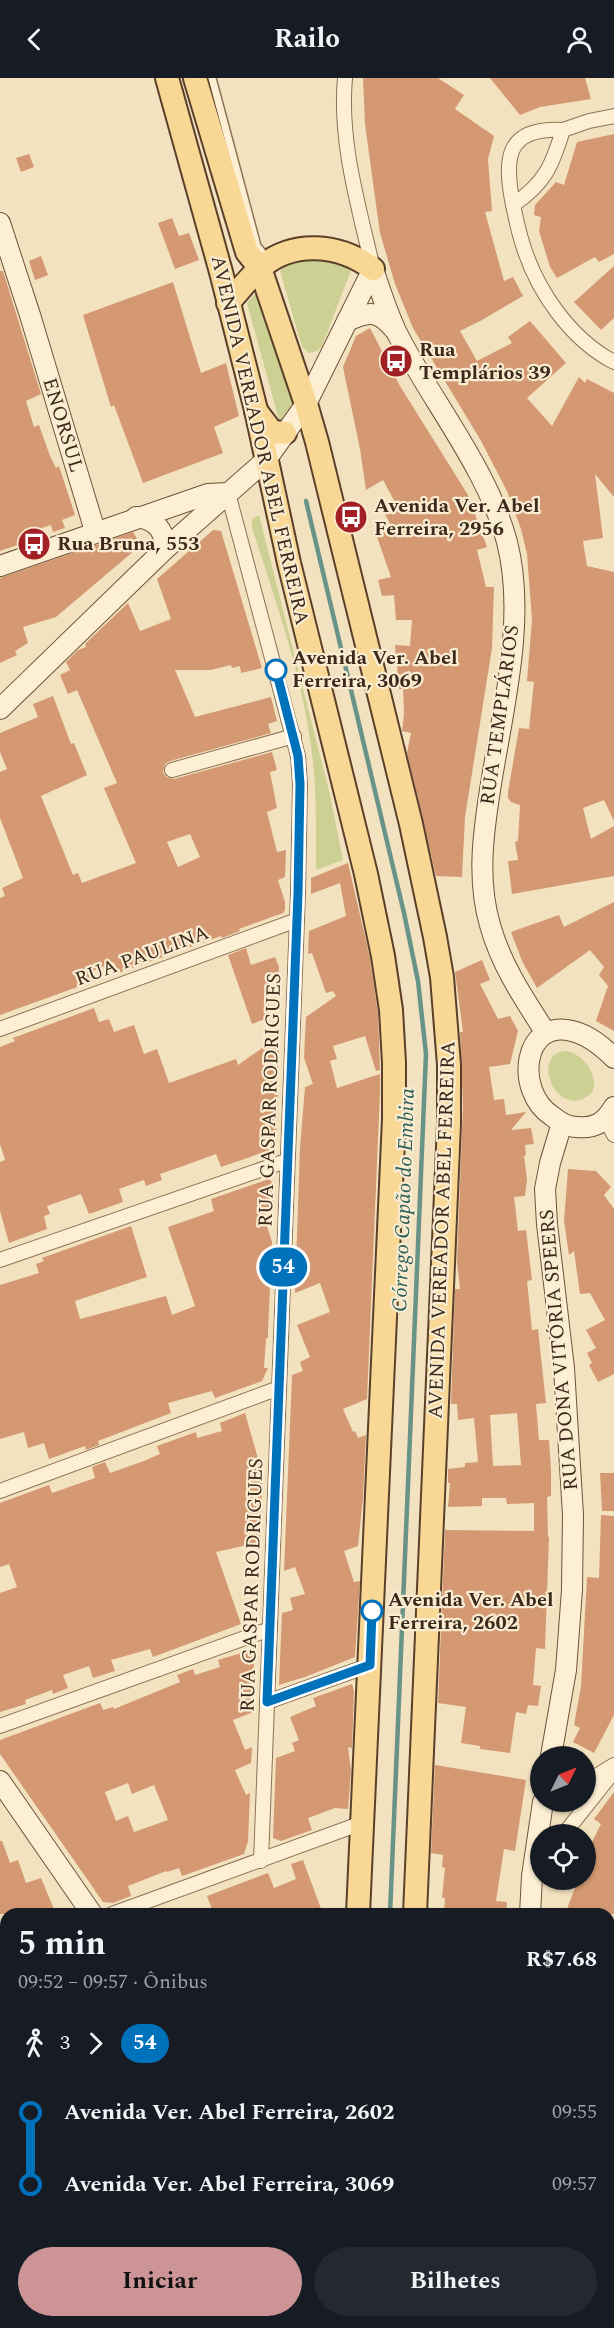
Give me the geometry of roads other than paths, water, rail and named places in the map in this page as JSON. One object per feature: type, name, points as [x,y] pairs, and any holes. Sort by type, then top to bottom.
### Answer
[{"type":"main road","name":"AVENIDA VEREADOR ABEL FERREIRA","points":[[167,78],[256,410],[289,563],[366,874],[383,956],[391,1010],[394,1119],[358,1908]]},
{"type":"main road","name":"AVENIDA VEREADOR ABEL FERREIRA","points":[[195,78],[247,252],[265,264],[306,404],[411,824],[435,937],[447,1022],[448,1124],[416,1908]]},
{"type":"main road","points":[[228,303],[265,264],[292,251],[329,249],[352,256],[373,269]]},
{"type":"main road","points":[[256,410],[272,432],[285,434]]},
{"type":"street","points":[[0,709],[164,550],[267,460],[306,404],[373,269],[352,180],[346,127],[345,78]]},
{"type":"street","points":[[614,116],[562,130],[537,130],[526,134],[516,142],[509,157],[508,174],[522,242],[542,289],[560,315],[584,342],[614,362]]},
{"type":"street","points":[[513,205],[526,196],[547,172],[562,130]]},
{"type":"street","name":"ENORSUL","points":[[0,223],[7,265],[95,531]]},
{"type":"street","name":"RUA TEMPLÁRIOS","points":[[373,269],[399,336],[483,482],[507,542],[513,578],[512,649],[483,831],[481,867],[490,925],[504,963],[546,1034]]},
{"type":"street","name":"RUA TEMPLÁRIOS","points":[[347,321],[369,313],[380,316],[399,336]]},
{"type":"street","points":[[0,566],[181,502],[208,494],[228,493]]},
{"type":"street","name":"RUA GASPAR RODRIGUES","points":[[228,493],[294,736],[300,784],[297,920],[261,1861]]},
{"type":"street","points":[[181,502],[191,511],[194,524]]},
{"type":"street","points":[[136,517],[153,521],[159,526],[165,542],[164,550]]},
{"type":"street","points":[[172,770],[294,736]]},
{"type":"street","name":"RUA PAULINA","points":[[0,1029],[297,920]]},
{"type":"street","points":[[611,1121],[588,1127],[562,1124],[546,1113],[535,1099],[529,1086],[527,1073],[529,1059],[535,1045],[546,1034],[558,1030],[571,1030],[587,1037],[614,1058]]},
{"type":"street","name":"RUA DONA VITÓRIA SPEERS","points":[[553,1746],[566,1670],[573,1526],[570,1431],[545,1189],[562,1124]]},
{"type":"street","points":[[0,1260],[286,1161]]},
{"type":"street","points":[[0,1491],[279,1388]]},
{"type":"street","points":[[0,1726],[270,1629]]},
{"type":"street","points":[[267,1702],[370,1665]]},
{"type":"street","points":[[596,1776],[614,1765]]},
{"type":"street","points":[[572,1824],[614,1770]]},
{"type":"street","points":[[0,1781],[88,1908]]},
{"type":"street","points":[[129,1908],[362,1823]]},
{"type":"street","points":[[531,1908],[533,1890]]},
{"type":"lane","points":[[212,78],[257,246],[265,264]]},
{"type":"waterway","name":"Córrego Capão do Embira","points":[[306,501],[404,913],[418,981],[426,1054],[390,1908]]},
{"type":"place","name":"Rua Templários 39","points":[[396,361]]},
{"type":"place","name":"Avenida Ver. Abel Ferreira, 2956","points":[[351,517]]},
{"type":"place","name":"Rua Bruna, 553","points":[[34,544]]},
{"type":"place","name":"Avenida Ver. Abel Ferreira, 3069","points":[[276,670]]},
{"type":"place","name":"Avenida Ver. Abel Ferreira, 2602","points":[[372,1611]]}]
